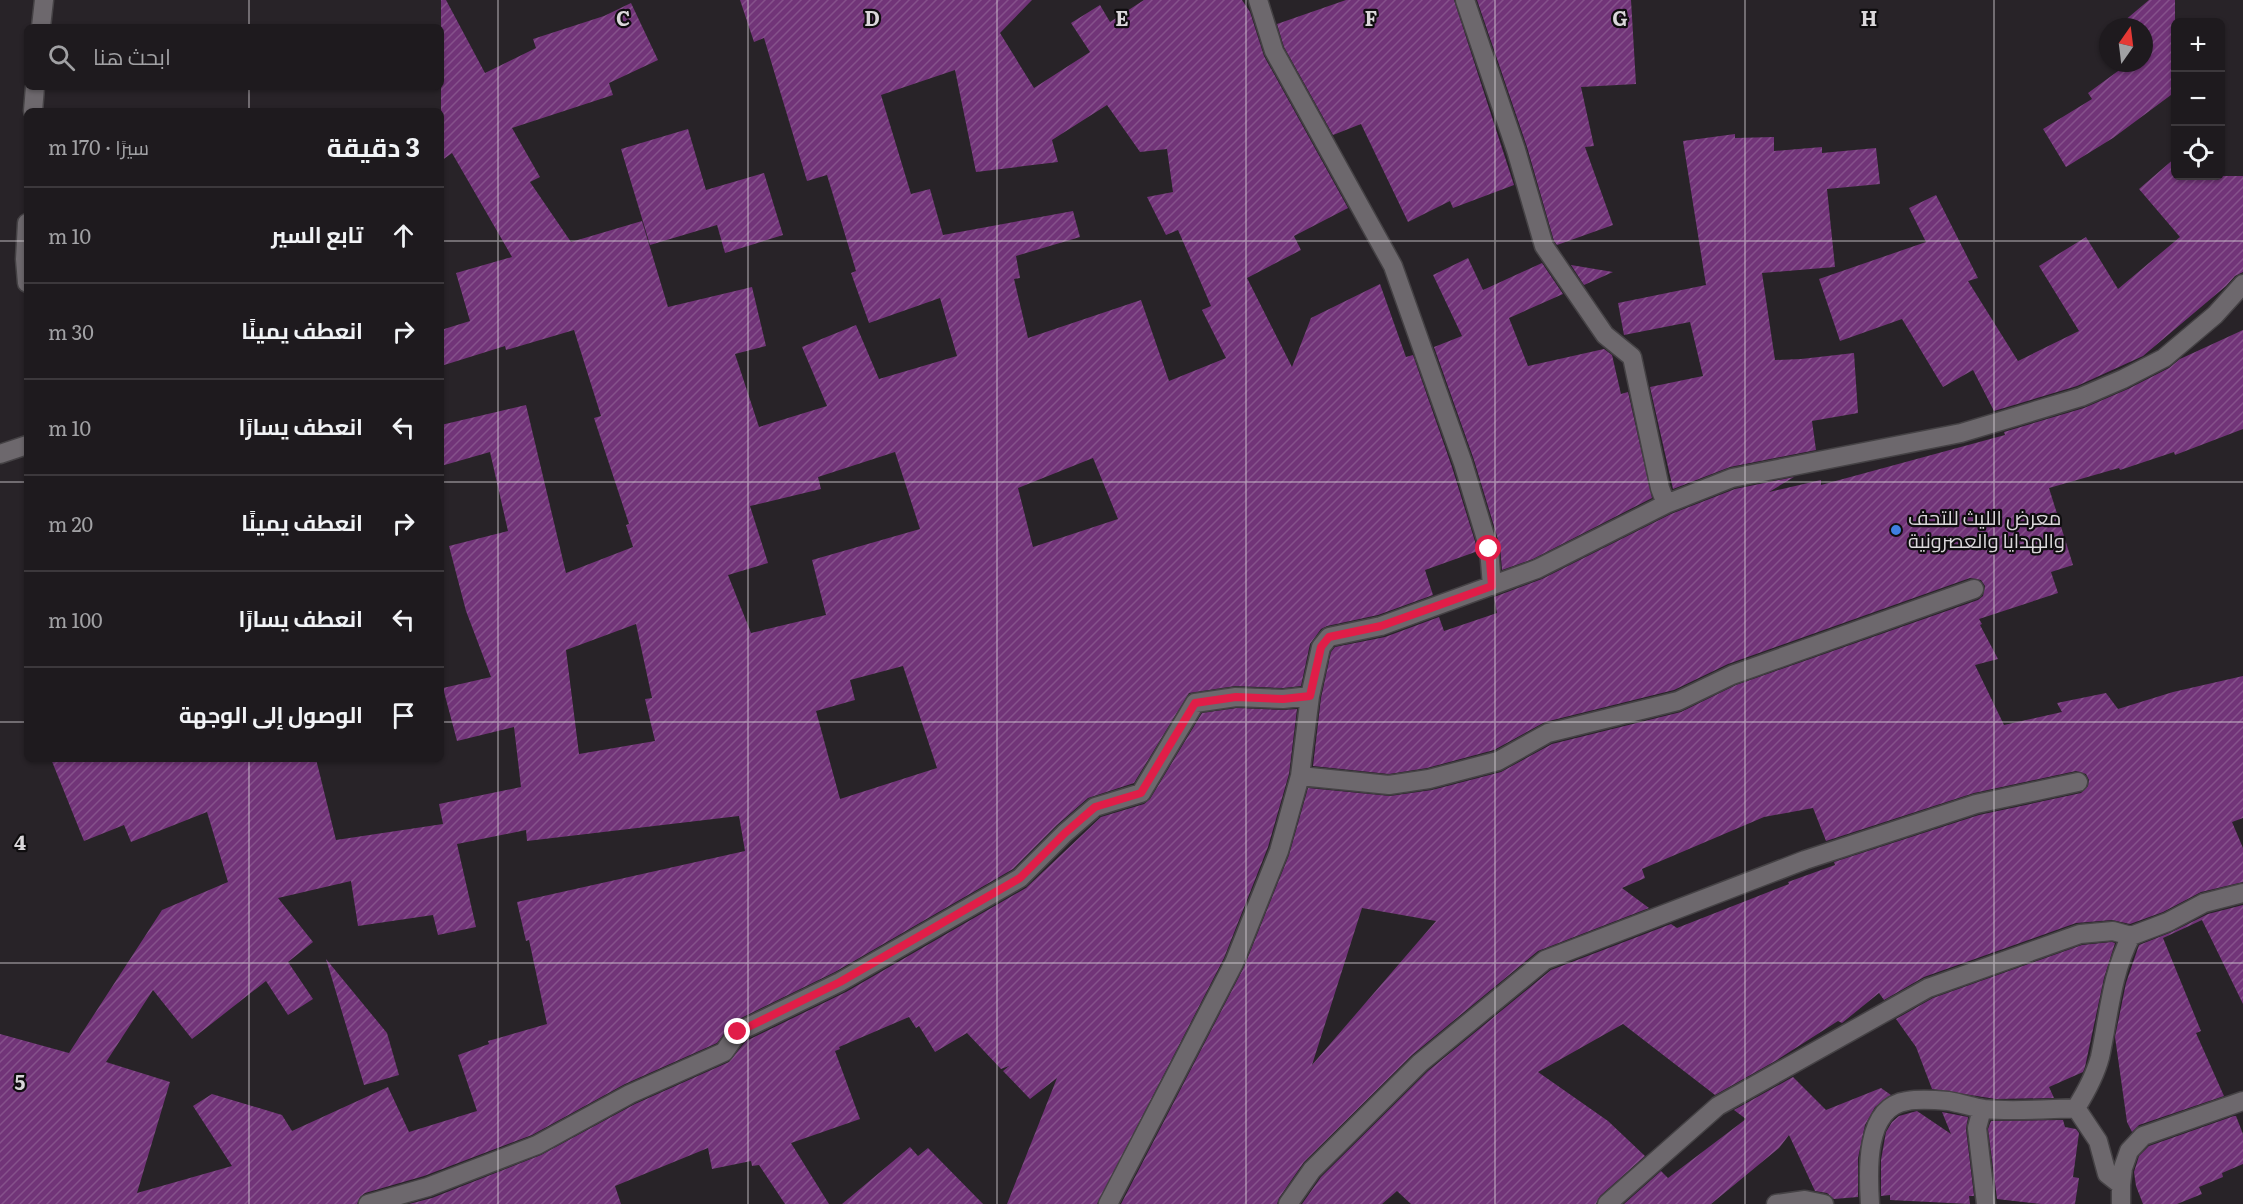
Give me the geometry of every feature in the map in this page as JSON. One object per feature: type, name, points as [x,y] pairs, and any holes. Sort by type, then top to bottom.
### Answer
[{"type":"street","points":[[41,24],[44,0]]},
{"type":"street","points":[[1258,0],[1274,51],[1393,266],[1463,463],[1489,549],[1492,586]]},
{"type":"street","points":[[1465,0],[1516,150],[1544,246],[1605,335],[1632,357],[1660,488],[1666,504]]},
{"type":"street","points":[[33,108],[35,90]]},
{"type":"street","points":[[1108,1204],[1234,963],[1279,851],[1300,776],[1310,696],[1321,647],[1329,637],[1381,626],[1537,569],[1666,504],[1732,478],[1961,433],[2080,397],[2164,358],[2216,315],[2243,284]]},
{"type":"street","points":[[0,454],[24,446]]},
{"type":"street","points":[[1300,776],[1389,785],[1430,779],[1498,761],[1548,733],[1678,701],[1732,675],[1974,589]]},
{"type":"street","points":[[368,1204],[428,1187],[537,1144],[630,1094],[724,1052],[738,1032],[840,982],[1020,878],[1095,807],[1141,793],[1195,703],[1236,697],[1283,699],[1310,696]]},
{"type":"street","points":[[1288,1204],[1312,1170],[1420,1063],[1545,960],[1816,856],[1976,804],[2078,782]]},
{"type":"street","points":[[1607,1204],[1718,1106],[1928,988],[2080,934],[2113,931],[2131,936],[2169,922],[2204,903],[2243,893]]},
{"type":"street","points":[[2076,1108],[2091,1083],[2099,1059],[2120,958],[2131,936]]},
{"type":"street","points":[[1870,1204],[1868,1165],[1872,1138],[1878,1122],[1893,1107],[1906,1101],[1949,1101],[1982,1108],[2019,1110],[2076,1108]]},
{"type":"street","points":[[2121,1204],[2123,1168],[2129,1151],[2143,1136],[2243,1101]]},
{"type":"street","points":[[1982,1108],[1977,1128],[1986,1204]]},
{"type":"street","points":[[2076,1108],[2098,1141],[2107,1174],[2121,1185]]},
{"type":"street","points":[[1776,1204],[1805,1200],[1824,1204]]},
{"type":"building","points":[[441,0],[446,0],[485,73],[536,48],[533,39],[604,16],[631,3],[658,60],[609,83],[613,95],[512,128],[540,177],[530,182],[571,242],[642,221],[668,307],[752,287],[766,346],[735,354],[759,427],[827,406],[802,347],[856,325],[879,379],[957,356],[940,298],[869,323],[851,273],[856,271],[827,175],[807,181],[764,38],[754,42],[740,0],[1032,0],[1000,33],[1034,88],[1090,52],[1071,23],[1100,5],[1110,22],[1144,0],[1242,0],[1250,12],[1264,56],[1348,208],[1294,236],[1301,250],[1247,278],[1292,367],[1311,318],[1380,284],[1406,357],[1413,355],[1478,551],[1425,570],[1433,595],[1378,615],[1321,629],[1310,644],[1301,686],[1283,688],[1235,686],[1189,693],[1134,783],[1088,798],[1013,869],[835,972],[733,1022],[717,1043],[625,1084],[532,1135],[424,1176],[365,1193],[357,1204],[0,1204],[0,1034],[69,1053],[162,910],[228,882],[207,812],[131,842],[124,825],[84,841],[52,762],[317,762],[336,840],[443,824],[439,804],[521,787],[514,727],[457,741],[444,692],[444,688],[491,677],[466,611],[449,546],[508,531],[490,452],[444,465],[444,424],[526,405],[566,573],[633,547],[626,525],[629,524],[594,418],[601,416],[574,330],[506,350],[505,346],[444,365],[444,329],[470,321],[456,273],[512,257],[452,153],[444,159],[444,108],[441,108],[441,90],[444,90],[444,24],[441,24]],"holes":[[[955,70],[976,172],[1058,162],[1052,140],[1107,105],[1140,152],[1167,149],[1173,192],[1147,197],[1166,235],[1178,230],[1211,306],[1202,310],[1226,358],[1169,381],[1141,300],[1028,338],[1014,279],[1020,278],[1016,256],[1080,237],[1073,211],[943,235],[930,189],[911,194],[881,95]],[[895,452],[920,529],[812,560],[826,615],[751,633],[728,575],[768,563],[750,506],[821,489],[818,477]],[[1093,458],[1118,519],[1033,547],[1018,488]],[[636,624],[652,698],[645,699],[655,741],[579,754],[566,650]],[[903,666],[937,768],[840,799],[816,711],[855,700],[850,680]],[[739,816],[745,851],[517,902],[526,941],[529,940],[547,1024],[488,1041],[489,1044],[458,1055],[477,1111],[409,1132],[388,1087],[292,1131],[282,1115],[212,1094],[193,1106],[232,1166],[137,1193],[170,1082],[106,1062],[153,990],[192,1039],[266,981],[288,1015],[313,999],[288,962],[313,942],[278,898],[351,881],[358,926],[433,915],[438,935],[476,927],[457,844],[526,830],[527,841]]]},
{"type":"building","points":[[1346,0],[1454,0],[1514,185],[1453,208],[1450,201],[1408,222],[1361,124],[1333,135],[1284,47],[1277,24]]},
{"type":"building","points":[[1477,0],[1631,0],[1636,84],[1581,87],[1594,146],[1585,147],[1613,225],[1557,245],[1554,241],[1527,147]]},
{"type":"building","points":[[2149,0],[2175,0],[2175,18],[2171,18],[2171,95],[2113,138],[2066,167],[2043,129],[2092,99],[2088,93],[2117,72],[2153,72],[2153,18],[2128,18]]},
{"type":"building","points":[[688,129],[706,190],[764,173],[783,235],[725,253],[717,225],[650,245],[621,149]]},
{"type":"building","points":[[1735,134],[1735,138],[1774,137],[1774,151],[1822,147],[1822,153],[1876,148],[1880,184],[1827,189],[1835,267],[1762,273],[1775,360],[1854,353],[1858,413],[1812,421],[1816,450],[1730,467],[1673,489],[1650,387],[1703,376],[1690,322],[1624,335],[1618,303],[1706,285],[1683,141]]},
{"type":"building","points":[[2171,161],[2171,180],[2225,180],[2225,176],[2243,176],[2243,272],[2235,276],[2143,356],[2077,386],[1994,411],[1973,370],[1943,387],[1902,319],[1840,341],[1819,279],[1926,242],[1909,208],[1936,195],[1978,278],[1968,281],[2018,361],[2079,331],[2039,266],[2086,237],[2118,289],[2180,237],[2139,189]]},
{"type":"building","points":[[1468,258],[1483,290],[1542,263],[1563,294],[1509,318],[1528,366],[1604,349],[1612,355],[1621,394],[1628,392],[1652,498],[1533,559],[1502,570],[1500,546],[1474,460],[1434,347],[1462,336],[1433,275]]},
{"type":"building","points":[[1571,265],[1613,272],[1584,285]]},
{"type":"building","points":[[2243,330],[2243,429],[2175,455],[2174,452],[2120,470],[2119,468],[2049,488],[2073,565],[2051,572],[2058,593],[1979,619],[1998,659],[1975,665],[2004,725],[2062,712],[2057,703],[2106,693],[2118,709],[2173,692],[2243,676],[2243,818],[2232,822],[2243,848],[2243,882],[2201,892],[2163,912],[2130,924],[2112,920],[2076,923],[1924,977],[1884,1000],[1879,993],[1842,1023],[1838,1021],[1777,1060],[1715,1095],[1623,1024],[1538,1072],[1608,1121],[1645,1156],[1600,1196],[1596,1204],[1411,1204],[1397,1191],[1382,1204],[1302,1204],[1321,1177],[1428,1071],[1551,970],[1671,924],[1677,928],[1835,865],[1834,862],[1979,815],[2081,793],[2088,786],[2089,780],[2086,774],[2076,771],[1974,793],[1826,841],[1813,808],[1764,817],[1642,869],[1645,878],[1622,888],[1649,908],[1538,951],[1412,1055],[1304,1162],[1277,1204],[1121,1204],[1244,967],[1289,855],[1308,788],[1390,796],[1432,790],[1501,772],[1552,744],[1681,712],[1736,685],[1978,600],[1983,596],[1985,586],[1981,580],[1970,578],[1728,664],[1674,690],[1545,722],[1494,750],[1427,768],[1389,774],[1313,766],[1321,698],[1331,652],[1335,647],[1385,637],[1439,617],[1444,631],[1497,613],[1494,597],[1542,579],[1671,514],[1735,489],[1794,477],[1769,492],[1821,480],[1821,485],[2005,435],[2004,432],[2084,408],[2128,389],[2169,368],[2180,359]],"holes":[[[1362,908],[1436,921],[1312,1065]]]},
{"type":"building","points":[[1237,708],[1297,709],[1289,774],[1268,847],[1224,958],[1097,1204],[1007,1204],[1057,1078],[1030,1099],[1003,1071],[1009,1066],[1001,1069],[967,1033],[935,1052],[919,1026],[916,1028],[909,1017],[839,1047],[840,1049],[835,1051],[860,1119],[791,1143],[829,1204],[785,1204],[759,1165],[752,1166],[751,1161],[712,1169],[708,1148],[615,1186],[621,1204],[409,1204],[432,1198],[541,1155],[635,1104],[729,1062],[746,1041],[846,992],[1026,888],[1101,817],[1144,804],[1150,799],[1202,713]]},
{"type":"building","points":[[2243,905],[2243,1004],[2202,920],[2163,938],[2201,1031],[2196,1033],[2224,1096],[2139,1125],[2132,1132],[2127,1122],[2115,1037],[2126,983],[2139,945],[2208,914]]},
{"type":"building","points":[[2115,943],[2104,978],[2085,1067],[2083,1072],[2049,1087],[2054,1098],[1996,1099],[1932,1089],[1916,1047],[1896,1019],[1933,998],[2082,945]]},
{"type":"building","points":[[326,959],[387,1033],[399,1075],[364,1085]]},
{"type":"building","points":[[1793,1077],[1826,1110],[1881,1088],[1891,1095],[1875,1107],[1865,1125],[1858,1158],[1858,1197],[1834,1199],[1827,1193],[1815,1191],[1789,1135],[1779,1148],[1711,1204],[1624,1204],[1661,1171],[1668,1178],[1746,1119],[1734,1110]]},
{"type":"building","points":[[1917,1111],[1951,1134],[1942,1112],[1968,1117],[1966,1129],[1974,1196],[1969,1196],[1970,1204],[1890,1200],[1890,1195],[1881,1196],[1881,1160],[1886,1132],[1899,1116]]},
{"type":"building","points":[[2234,1116],[2243,1134],[2243,1164],[2222,1173],[2223,1177],[2199,1187],[2202,1194],[2177,1204],[2143,1204],[2136,1186],[2134,1172],[2139,1156],[2149,1146]]},
{"type":"building","points":[[2063,1120],[2065,1127],[2076,1129],[2079,1133],[2073,1177],[2079,1178],[2075,1204],[2041,1204],[1997,1199],[1988,1129],[1991,1121]]},
{"type":"building","points":[[910,1147],[918,1156],[928,1148],[983,1204],[842,1204]]},
{"type":"place","name":"معرض الليث للتحف والهدايا والعصرونية","points":[[1896,530]]},
{"type":"route","points":[[738,1032],[840,982],[978,903],[1020,878],[1095,807],[1141,793],[1195,703],[1236,697],[1283,699],[1310,696],[1321,647],[1329,637],[1381,626],[1492,586],[1489,549]]}]
